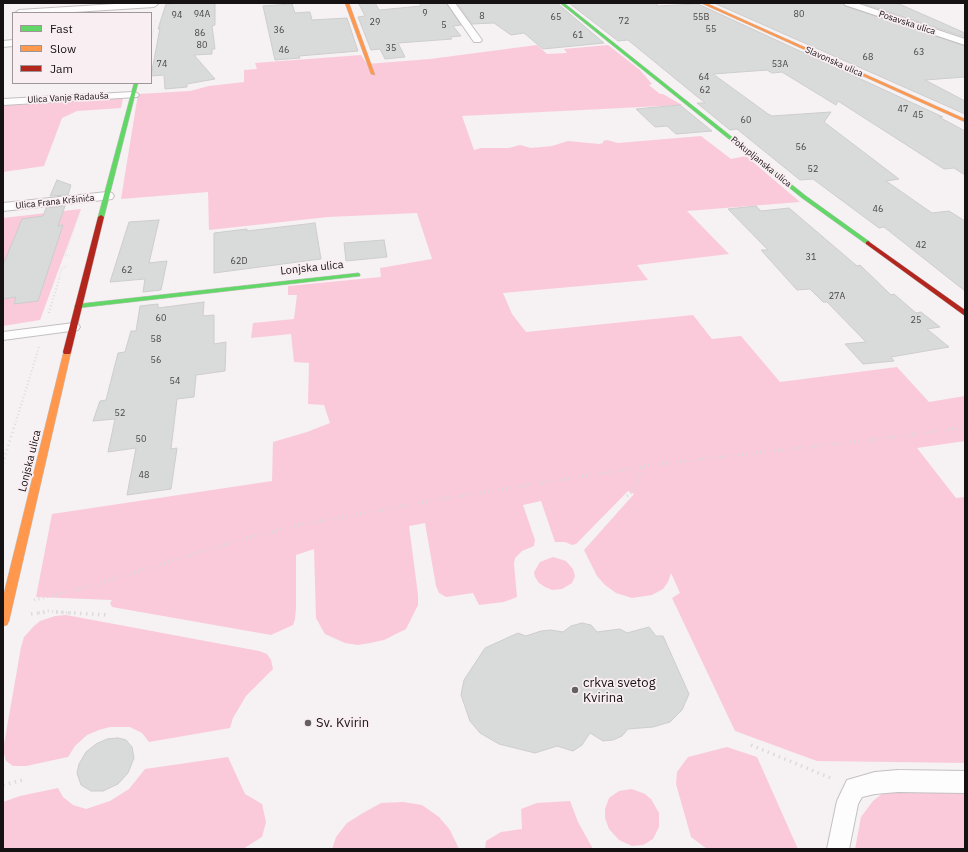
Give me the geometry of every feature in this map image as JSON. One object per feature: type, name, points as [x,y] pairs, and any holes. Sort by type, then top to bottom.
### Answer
[{"type":"street","points":[[347,3],[373,74]]},
{"type":"street","points":[[451,3],[477,40]]},
{"type":"street","name":"Pokupljanska ulica","points":[[562,3],[804,197],[965,314]]},
{"type":"street","name":"Slavonska ulica","points":[[703,3],[965,121]]},
{"type":"street","name":"Posavska ulica","points":[[848,3],[965,42]]},
{"type":"street","points":[[52,12],[153,9]]},
{"type":"street","name":"Lonjska ulica","points":[[4,614],[74,328],[78,306],[136,84]]},
{"type":"street","name":"Ulica Vanje Radauša","points":[[3,102],[133,95]]},
{"type":"street","name":"Ulica Frana Kršinića","points":[[3,207],[107,196]]},
{"type":"street","name":"Lonjska ulica","points":[[78,306],[358,275]]},
{"type":"lane","points":[[3,336],[74,328]]},
{"type":"lane","points":[[838,849],[848,801],[855,788],[875,783],[898,781],[965,782]]},
{"type":"path","points":[[152,33],[153,9]]},
{"type":"path","points":[[4,614],[243,539],[299,525],[441,498],[643,467],[888,438],[965,427]]},
{"type":"path","points":[[627,496],[634,490],[643,467]]},
{"type":"path","points":[[4,614],[48,611],[108,615]]},
{"type":"path","points":[[751,745],[855,788]]},
{"type":"path","points":[[3,785],[23,780]]},
{"type":"shaded area","points":[[537,45],[547,54],[567,53],[564,49],[608,45],[640,70],[652,84],[649,85],[660,94],[663,94],[682,105],[462,116],[474,150],[481,148],[509,148],[520,145],[531,148],[552,146],[568,141],[599,144],[607,140],[618,143],[701,136],[731,159],[746,156],[800,202],[687,211],[729,254],[637,265],[648,280],[503,293],[512,314],[526,332],[693,315],[712,339],[741,336],[780,382],[897,367],[929,402],[965,396],[965,441],[917,448],[956,498],[965,497],[965,763],[817,761],[735,731],[672,598],[680,593],[671,573],[668,582],[663,589],[652,595],[632,598],[616,593],[605,585],[597,576],[584,550],[634,494],[628,491],[576,544],[572,545],[565,542],[555,542],[541,501],[523,505],[535,540],[534,546],[522,551],[515,558],[514,564],[517,597],[504,602],[479,605],[473,593],[446,597],[439,593],[436,586],[425,523],[409,526],[418,605],[406,629],[384,640],[370,643],[358,645],[345,643],[325,634],[322,629],[316,618],[314,549],[296,555],[296,608],[293,625],[271,635],[112,607],[110,603],[112,600],[36,597],[52,514],[272,481],[273,442],[307,432],[330,423],[324,405],[308,404],[309,363],[294,362],[291,334],[251,338],[253,323],[294,319],[297,295],[288,295],[288,286],[381,277],[380,268],[432,259],[417,213],[328,217],[209,230],[208,192],[121,199],[138,94],[190,91],[209,86],[244,82],[244,70],[257,69],[255,63],[361,55],[367,64],[430,59]]},
{"type":"shaded area","points":[[123,98],[121,108],[77,111],[62,118],[44,166],[3,172],[3,104]]},
{"type":"shaded area","points":[[81,209],[40,320],[3,326],[3,218]]},
{"type":"shaded area","points":[[553,557],[566,561],[573,569],[575,576],[572,583],[562,589],[552,590],[545,587],[539,583],[535,577],[534,572],[540,562]]},
{"type":"shaded area","points":[[66,615],[259,651],[267,654],[271,660],[273,669],[246,696],[233,718],[230,728],[149,742],[142,733],[130,727],[110,727],[87,735],[75,746],[68,757],[26,766],[13,766],[6,761],[3,750],[24,637],[40,621],[55,616]]},
{"type":"shaded area","points":[[727,747],[757,757],[798,849],[707,849],[691,837],[676,784],[677,772],[688,757]]},
{"type":"shaded area","points":[[228,757],[245,794],[262,804],[266,822],[262,837],[243,849],[3,849],[3,802],[20,796],[58,788],[63,797],[73,805],[86,809],[110,801],[129,789],[145,769]]},
{"type":"shaded area","points":[[898,781],[965,786],[965,849],[855,849],[861,817],[873,801]]},
{"type":"shaded area","points":[[632,789],[645,794],[651,799],[659,813],[659,827],[653,839],[643,845],[632,846],[619,840],[609,829],[605,818],[605,809],[609,798],[619,791]]},
{"type":"shaded area","points":[[570,801],[578,822],[593,849],[485,849],[486,841],[501,832],[522,829],[521,809],[537,803]]},
{"type":"shaded area","points":[[403,802],[422,805],[439,817],[450,830],[459,849],[332,849],[336,837],[347,823],[381,803]]},
{"type":"building","points":[[215,3],[215,25],[212,26],[215,49],[212,49],[212,54],[194,55],[215,79],[187,84],[187,87],[165,89],[164,75],[152,76],[160,28],[158,29],[166,4]]},
{"type":"building","points":[[375,3],[379,10],[421,6],[419,3],[446,3],[461,25],[453,26],[461,36],[450,37],[452,39],[398,43],[405,57],[385,59],[380,49],[371,50],[358,17],[365,16],[359,4]]},
{"type":"building","points":[[457,3],[557,3],[604,43],[543,49],[524,33],[511,35],[494,23],[472,24]]},
{"type":"building","points":[[569,3],[657,3],[657,6],[698,4],[943,117],[939,117],[965,131],[965,175],[954,168],[944,169],[838,101],[836,105],[782,72],[772,73],[767,70],[713,74],[772,116],[831,112],[824,122],[899,179],[886,181],[932,213],[949,211],[965,221],[965,291],[884,227],[879,228],[813,179],[800,180],[737,129],[730,130],[697,103],[705,103],[628,40],[618,41]]},
{"type":"building","points":[[714,3],[843,3],[845,6],[965,46],[965,77],[925,80],[965,101],[965,114]]},
{"type":"building","points":[[861,3],[897,3],[965,33],[965,37]]},
{"type":"building","points":[[292,4],[295,13],[310,12],[312,20],[347,18],[358,51],[299,56],[300,58],[275,60],[263,6]]},
{"type":"building","points":[[680,105],[712,131],[676,134],[667,126],[655,127],[636,109]]},
{"type":"building","points":[[57,180],[71,185],[68,195],[50,196]]},
{"type":"building","points":[[65,206],[58,226],[63,225],[38,301],[14,304],[16,297],[3,299],[3,265],[22,219],[43,216],[46,208]]},
{"type":"building","points":[[756,206],[761,211],[789,208],[857,266],[860,265],[891,295],[894,294],[916,313],[921,312],[940,327],[927,329],[949,347],[891,357],[894,361],[863,364],[845,344],[866,342],[827,302],[823,302],[810,289],[797,290],[761,250],[768,250],[728,209]]},
{"type":"building","points":[[159,220],[149,263],[167,261],[161,290],[143,292],[145,279],[110,282],[129,222]]},
{"type":"building","points":[[315,223],[321,259],[214,273],[214,233],[247,229],[247,231]]},
{"type":"building","points":[[384,240],[387,257],[346,261],[344,243]]},
{"type":"building","points":[[204,302],[203,316],[214,315],[214,344],[226,342],[225,371],[196,375],[194,397],[177,399],[171,449],[177,448],[171,489],[127,495],[136,448],[108,452],[115,419],[93,421],[100,401],[106,400],[118,353],[125,352],[131,331],[136,331],[140,306],[158,304],[158,308]]},
{"type":"building","name":"crkva svetog Kvirina","points":[[582,623],[591,625],[597,632],[620,629],[627,633],[649,627],[656,636],[663,636],[689,694],[682,710],[670,722],[653,727],[628,729],[622,736],[613,740],[603,741],[590,733],[582,745],[573,751],[557,746],[535,753],[499,744],[480,733],[470,721],[461,695],[464,680],[485,648],[518,633],[526,636],[541,631],[551,630],[563,632],[571,626]]},
{"type":"building","points":[[118,738],[126,740],[132,747],[134,758],[128,773],[118,784],[103,791],[91,791],[81,785],[77,773],[79,764],[86,752],[96,744],[107,739]]},
{"type":"traffic: fast","points":[[562,3],[804,197],[868,243]]},
{"type":"traffic: fast","points":[[101,217],[136,84]]},
{"type":"traffic: fast","points":[[78,306],[358,275]]},
{"type":"traffic: slow","points":[[347,3],[373,74]]},
{"type":"traffic: slow","points":[[703,3],[965,121]]},
{"type":"traffic: slow","points":[[3,621],[67,352]]},
{"type":"traffic: jam","points":[[67,352],[101,217]]},
{"type":"traffic: jam","points":[[868,243],[965,314]]},
{"type":"place","name":"crkva svetog Kvirina","points":[[575,690]]},
{"type":"place","name":"Sv. Kvirin","points":[[308,723]]}]
